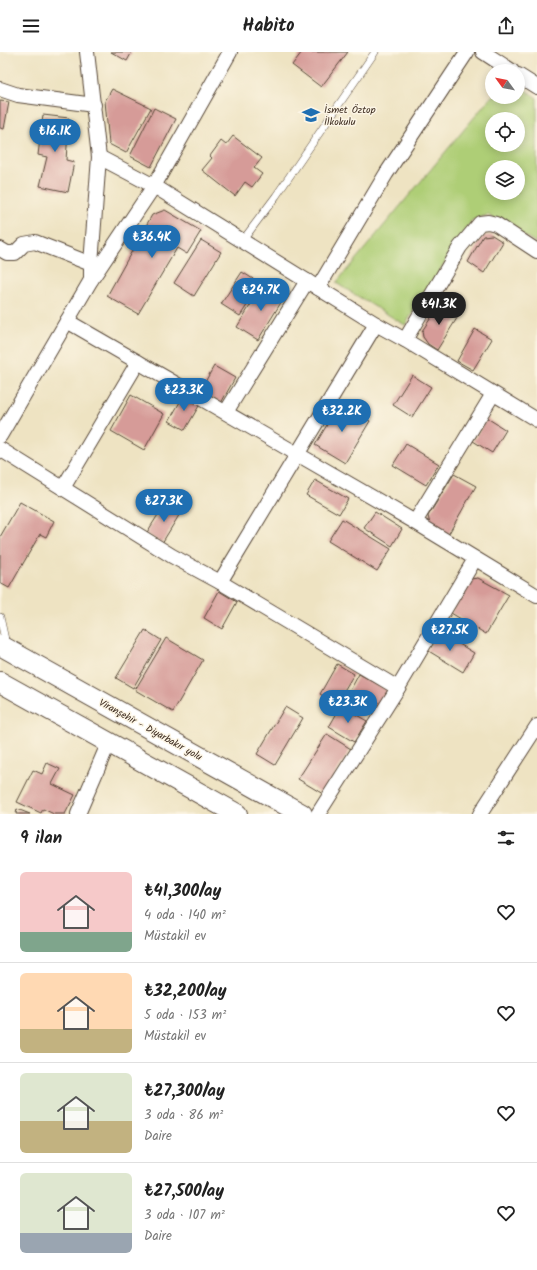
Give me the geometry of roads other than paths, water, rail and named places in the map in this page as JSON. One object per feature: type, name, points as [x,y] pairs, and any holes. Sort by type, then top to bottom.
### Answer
[{"type":"main road","name":"Viranşehir - Diyarbakır yolu","points":[[3,646],[302,814]]},
{"type":"main road","points":[[2,686],[109,742],[237,814]]},
{"type":"street","points":[[87,52],[99,157],[91,280]]},
{"type":"street","points":[[0,436],[91,280],[154,186],[230,52]]},
{"type":"street","points":[[226,412],[467,52]]},
{"type":"street","points":[[483,52],[501,64]]},
{"type":"street","points":[[525,79],[537,87]]},
{"type":"street","points":[[0,89],[18,95],[94,105]]},
{"type":"street","points":[[99,157],[154,186],[376,324],[537,420]]},
{"type":"street","points":[[405,340],[460,247],[480,223],[488,222],[496,224],[537,251]]},
{"type":"street","points":[[0,249],[7,253],[15,253],[24,244],[35,242],[91,264]]},
{"type":"street","points":[[67,321],[415,522],[537,596]]},
{"type":"street","points":[[220,582],[376,324]]},
{"type":"street","points":[[62,488],[138,362]]},
{"type":"street","points":[[415,522],[493,394]]},
{"type":"street","points":[[0,449],[172,556],[220,582],[398,688]]},
{"type":"street","points":[[318,814],[398,688],[475,559]]},
{"type":"street","points":[[480,814],[537,726]]},
{"type":"street","points":[[78,814],[109,742]]},
{"type":"lane","points":[[242,240],[276,196],[375,52]]},
{"type":"lane","points":[[0,617],[3,646]]},
{"type":"place","name":"İsmet Öztop İlkokulu","points":[[311,115]]}]
